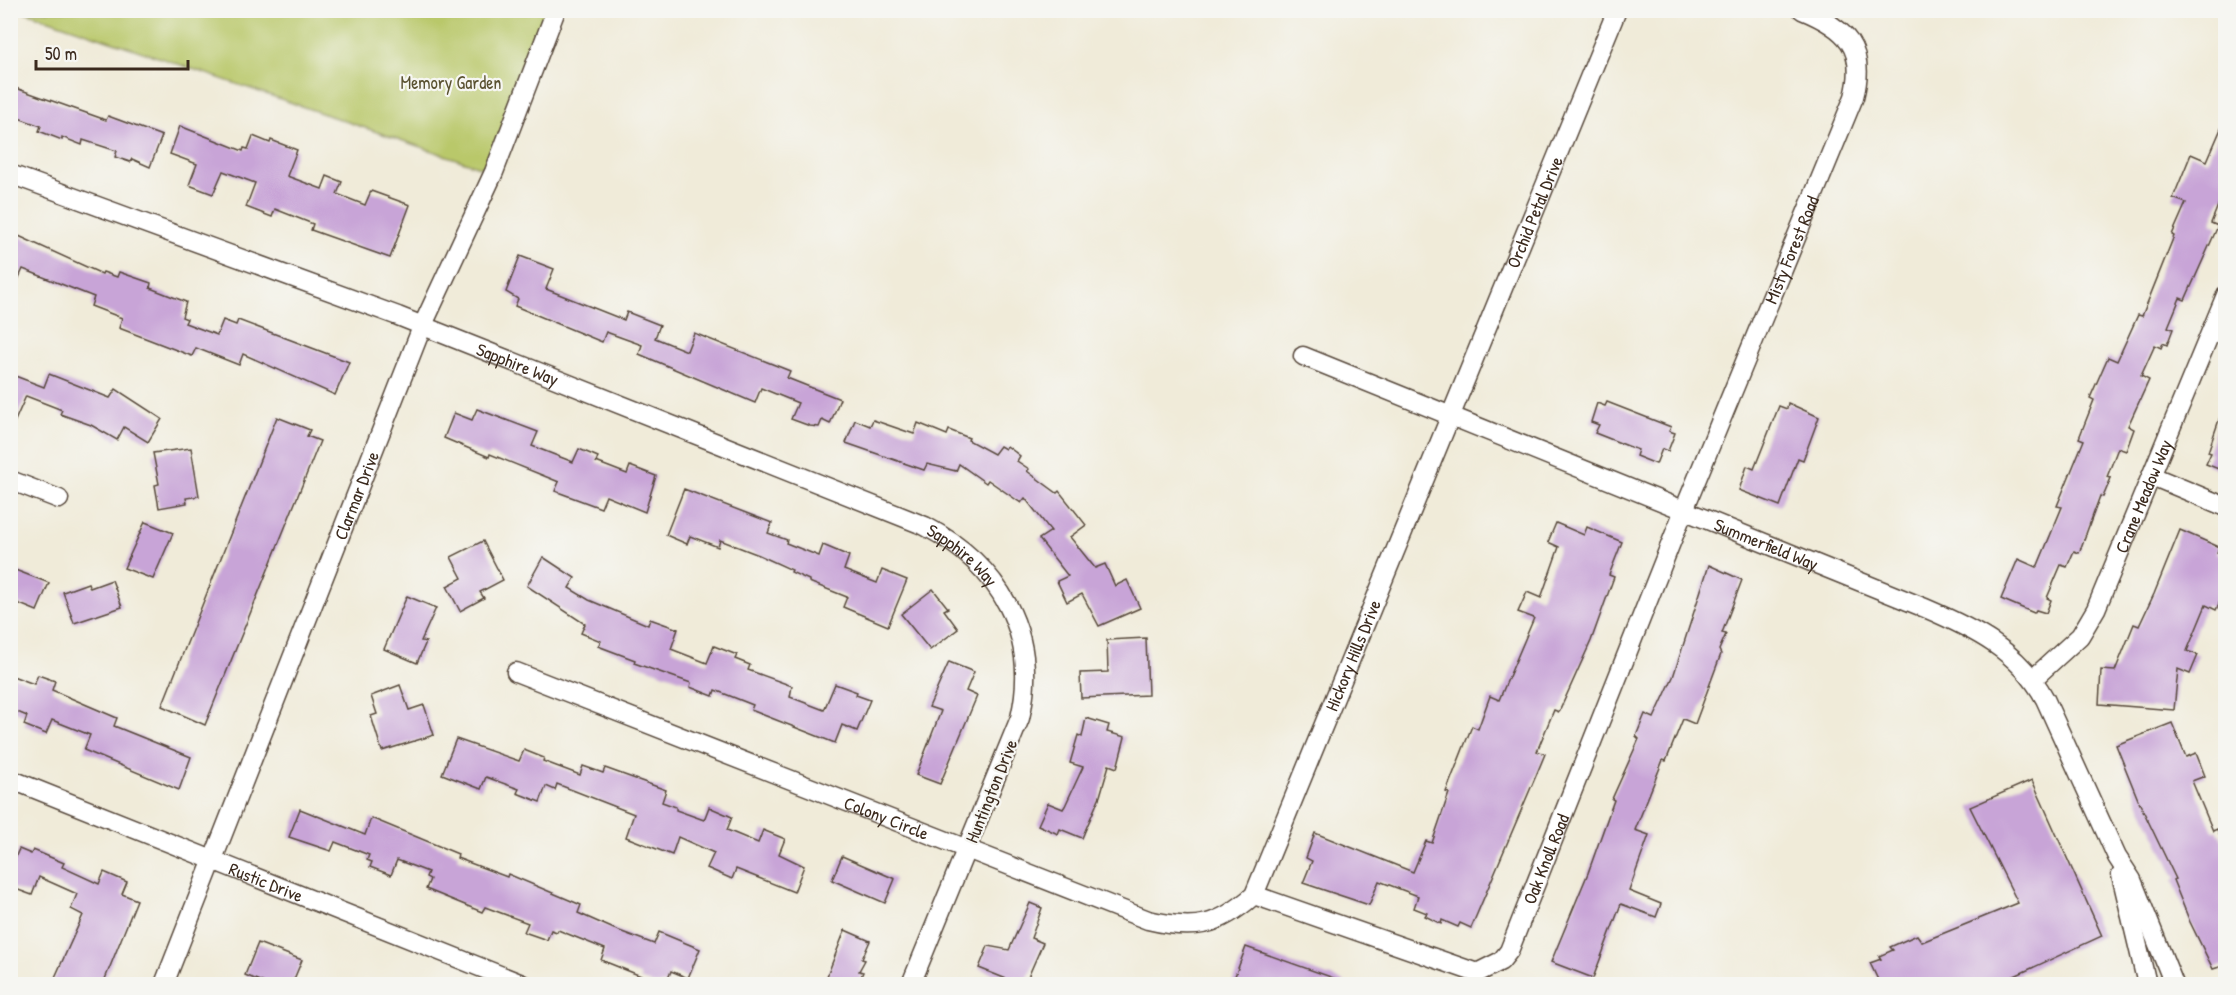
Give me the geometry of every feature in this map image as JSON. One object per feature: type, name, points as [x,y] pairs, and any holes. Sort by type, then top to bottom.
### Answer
[{"type":"street","name":"Clarmar Drive","points":[[164,984],[422,327],[494,172],[556,10]]},
{"type":"street","name":"Orchid Petal Drive","points":[[1452,415],[1617,10]]},
{"type":"street","name":"Misty Forest Road","points":[[1684,510],[1845,120],[1858,80],[1860,68],[1848,40],[1835,27],[1802,10]]},
{"type":"street","name":"Sapphire Way","points":[[10,174],[422,327],[925,526],[951,540],[966,553],[1000,594]]},
{"type":"street","name":"Crane Meadow Way","points":[[2034,678],[2067,650],[2089,622],[2226,295]]},
{"type":"street","name":"Summerfield Way","points":[[1303,356],[1684,510],[1965,626],[1991,640],[2034,678],[2063,733],[2117,857],[2132,880],[2174,984]]},
{"type":"street","name":"Hickory Hills Drive","points":[[1254,895],[1452,415]]},
{"type":"street","points":[[2151,476],[2226,507]]},
{"type":"street","points":[[10,480],[59,498]]},
{"type":"street","name":"Oak Knoll Road","points":[[1254,895],[1460,969],[1477,973],[1501,961],[1509,951],[1684,510]]},
{"type":"street","name":"Huntington Drive","points":[[911,984],[1020,718],[1027,690],[1018,625],[1000,594]]},
{"type":"street","name":"Colony Circle","points":[[516,672],[1118,909],[1177,927],[1209,923],[1233,914],[1254,895]]},
{"type":"street","name":"Rustic Drive","points":[[10,779],[212,862],[522,984]]},
{"type":"street","name":"Summerfield Way","points":[[2117,857],[2147,984]]},
{"type":"green space","name":"Memory Garden","points":[[23,11],[556,11],[494,172]]},
{"type":"building","points":[[10,86],[106,120],[108,116],[162,136],[150,167],[132,159],[130,162],[115,157],[117,151],[83,140],[82,145],[62,137],[62,140],[39,131],[41,126],[10,115]]},
{"type":"building","points":[[2226,117],[2226,198],[2221,198],[2211,223],[2218,226],[2185,300],[2180,298],[2168,327],[2173,329],[2167,345],[2163,343],[2161,348],[2155,345],[2141,376],[2149,380],[2128,426],[2134,429],[2126,451],[2118,448],[2107,477],[2111,478],[2103,497],[2100,496],[2079,553],[2074,551],[2067,567],[2061,565],[2047,598],[2051,600],[2046,613],[2036,610],[2034,613],[2001,599],[2018,559],[2036,567],[2038,565],[2062,507],[2057,506],[2084,440],[2079,438],[2094,400],[2090,398],[2108,357],[2117,361],[2138,315],[2142,316],[2174,236],[2172,235],[2186,203],[2173,198],[2191,154],[2207,161]]},
{"type":"building","points":[[180,126],[243,151],[244,148],[248,149],[253,136],[270,143],[271,140],[297,150],[287,176],[322,189],[327,176],[342,182],[337,194],[365,205],[371,191],[410,205],[390,258],[311,230],[313,224],[275,209],[272,217],[246,207],[255,183],[223,171],[213,194],[189,185],[197,164],[170,154]]},
{"type":"building","points":[[10,232],[102,274],[103,272],[117,277],[119,272],[151,283],[150,288],[186,302],[182,317],[187,319],[185,323],[217,335],[223,320],[236,325],[238,320],[349,362],[335,395],[243,354],[239,365],[196,348],[192,356],[119,328],[122,318],[91,306],[94,297],[23,269],[10,297]]},
{"type":"building","points":[[520,256],[554,269],[546,289],[624,320],[627,312],[660,325],[655,338],[687,351],[694,333],[790,371],[787,378],[840,399],[830,424],[822,420],[819,427],[810,426],[791,419],[798,403],[761,388],[755,403],[639,354],[642,345],[606,332],[602,342],[515,306],[518,299],[506,292]]},
{"type":"building","points":[[10,374],[44,387],[49,374],[110,398],[116,389],[162,419],[148,442],[124,427],[117,440],[91,425],[60,414],[62,410],[26,396],[10,432]]},
{"type":"building","points":[[1607,402],[1671,427],[1669,431],[1675,433],[1668,451],[1662,449],[1656,464],[1636,456],[1638,450],[1595,433],[1599,425],[1591,422],[1597,403],[1605,406]]},
{"type":"building","points":[[1788,403],[1819,417],[1803,460],[1798,458],[1780,506],[1739,490],[1747,466],[1754,469],[1779,406],[1787,409]]},
{"type":"building","points":[[2223,408],[2226,408],[2226,472],[2206,464]]},
{"type":"building","points":[[477,409],[538,432],[532,446],[573,462],[579,449],[598,457],[596,462],[627,474],[630,466],[656,476],[645,512],[606,496],[601,508],[555,491],[559,482],[444,438],[454,413],[472,420]]},
{"type":"building","points":[[277,417],[310,430],[307,436],[320,441],[205,725],[162,706]]},
{"type":"building","points":[[855,420],[870,426],[873,420],[914,434],[918,423],[947,435],[949,430],[969,438],[968,440],[994,454],[1000,446],[1005,449],[1007,446],[1020,456],[1017,461],[1029,469],[1027,471],[1057,493],[1059,491],[1086,525],[1070,537],[1095,568],[1105,564],[1115,586],[1127,580],[1140,608],[1099,626],[1082,594],[1067,602],[1057,581],[1068,576],[1039,539],[1051,531],[1025,498],[1021,503],[988,480],[986,483],[959,464],[956,471],[927,464],[924,470],[846,443]]},
{"type":"building","points":[[191,448],[199,496],[186,498],[187,503],[159,508],[155,485],[159,484],[153,453]]},
{"type":"building","points":[[684,489],[772,523],[768,533],[787,540],[786,543],[819,556],[823,545],[849,556],[844,570],[877,583],[882,570],[907,580],[888,626],[843,607],[847,597],[809,582],[791,572],[792,570],[759,555],[720,540],[718,547],[690,536],[687,544],[666,535]]},
{"type":"building","points":[[145,522],[173,533],[153,579],[124,568]]},
{"type":"building","points":[[1556,523],[1584,535],[1587,527],[1622,542],[1609,575],[1614,577],[1591,641],[1559,712],[1554,710],[1537,751],[1545,754],[1471,928],[1460,923],[1458,927],[1442,920],[1441,924],[1425,916],[1427,913],[1414,908],[1418,896],[1379,881],[1369,905],[1303,883],[1312,861],[1306,858],[1315,833],[1413,872],[1426,841],[1432,843],[1449,793],[1446,792],[1472,726],[1478,729],[1490,696],[1499,700],[1534,618],[1518,612],[1527,592],[1541,598],[1559,547],[1548,542]]},
{"type":"building","points":[[2180,530],[2219,547],[2217,553],[2226,556],[2226,588],[2216,610],[2206,605],[2187,651],[2198,655],[2190,674],[2178,669],[2174,710],[2099,704],[2101,670],[2115,671],[2134,624],[2139,626],[2154,594]]},
{"type":"building","points":[[483,541],[503,580],[480,592],[484,598],[460,611],[447,586],[462,578],[451,557]]},
{"type":"building","points":[[543,557],[575,578],[569,588],[589,600],[648,625],[650,619],[678,629],[671,649],[707,663],[714,646],[737,655],[735,659],[750,665],[748,670],[792,686],[790,697],[824,710],[835,684],[857,692],[856,695],[870,700],[857,731],[842,725],[835,743],[751,710],[753,705],[715,690],[713,696],[690,687],[691,683],[634,663],[635,660],[598,646],[601,641],[581,633],[585,624],[527,586]]},
{"type":"building","points":[[1709,565],[1742,580],[1722,633],[1726,634],[1719,650],[1721,654],[1695,724],[1683,719],[1666,761],[1663,760],[1635,830],[1649,835],[1629,891],[1661,904],[1656,917],[1621,904],[1593,978],[1551,962],[1588,873],[1614,800],[1612,799],[1639,739],[1636,736],[1645,714],[1654,718],[1673,677]]},
{"type":"building","points":[[10,568],[49,583],[37,611],[10,600]]},
{"type":"building","points":[[112,580],[122,607],[74,623],[63,592],[88,583],[90,588]]},
{"type":"building","points":[[933,589],[948,608],[944,610],[958,629],[930,650],[901,614]]},
{"type":"building","points":[[407,596],[436,608],[421,641],[426,642],[417,663],[384,649]]},
{"type":"building","points":[[1146,638],[1148,695],[1081,698],[1080,673],[1108,672],[1107,640]]},
{"type":"building","points":[[949,662],[974,672],[966,691],[977,696],[940,784],[916,775],[941,711],[929,707]]},
{"type":"building","points":[[10,675],[34,684],[38,675],[55,681],[52,690],[117,718],[114,726],[191,757],[179,790],[84,750],[90,735],[52,720],[46,734],[24,725],[27,716],[10,709]]},
{"type":"building","points":[[400,685],[409,710],[424,705],[434,735],[382,751],[371,716],[377,714],[371,696]]},
{"type":"building","points":[[1086,718],[1109,725],[1107,732],[1125,737],[1117,768],[1109,765],[1100,796],[1082,838],[1060,829],[1058,834],[1038,825],[1048,803],[1063,809],[1083,767],[1070,763],[1078,735],[1082,737]]},
{"type":"building","points":[[2172,723],[2186,757],[2196,753],[2205,776],[2192,781],[2213,831],[2217,829],[2226,847],[2226,965],[2213,969],[2190,922],[2173,880],[2176,879],[2139,802],[2116,745]]},
{"type":"building","points":[[456,739],[519,761],[524,750],[544,758],[543,761],[580,775],[583,766],[603,773],[605,768],[666,790],[662,802],[676,807],[676,810],[704,820],[709,807],[732,817],[727,830],[758,843],[763,830],[785,839],[779,854],[804,866],[794,892],[736,869],[732,879],[707,868],[714,853],[678,837],[672,855],[626,837],[634,814],[557,784],[555,790],[546,786],[540,802],[517,793],[519,789],[486,777],[481,789],[442,774]]},
{"type":"building","points":[[2032,780],[2102,936],[1997,984],[1880,984],[1870,963],[1881,959],[1879,956],[1893,950],[1890,947],[1917,935],[1922,942],[2018,903],[1970,807]]},
{"type":"building","points":[[300,809],[365,835],[371,818],[458,854],[457,858],[507,877],[508,874],[581,905],[578,913],[614,929],[654,944],[659,932],[700,949],[688,978],[671,971],[666,984],[653,984],[640,979],[641,976],[601,960],[605,949],[558,930],[557,932],[551,930],[547,940],[524,932],[528,923],[485,907],[482,912],[426,889],[430,879],[426,877],[428,872],[397,860],[391,875],[370,867],[372,862],[367,860],[369,855],[335,842],[331,851],[289,837]]},
{"type":"building","points":[[19,849],[31,854],[33,850],[64,863],[62,867],[99,884],[104,872],[127,882],[122,894],[137,900],[103,984],[52,984],[83,915],[71,909],[77,894],[39,877],[32,895],[10,887],[10,869]]},
{"type":"building","points":[[842,856],[895,879],[885,903],[832,880]]},
{"type":"building","points":[[1030,903],[1042,908],[1031,938],[1043,943],[1025,984],[1019,984],[979,968],[988,946],[1009,950]]},
{"type":"building","points":[[845,930],[870,941],[862,959],[865,960],[859,971],[863,972],[858,984],[824,984]]},
{"type":"building","points":[[258,943],[302,960],[292,984],[267,984],[245,975]]},
{"type":"building","points":[[1246,947],[1345,982],[1345,984],[1232,984]]}]
